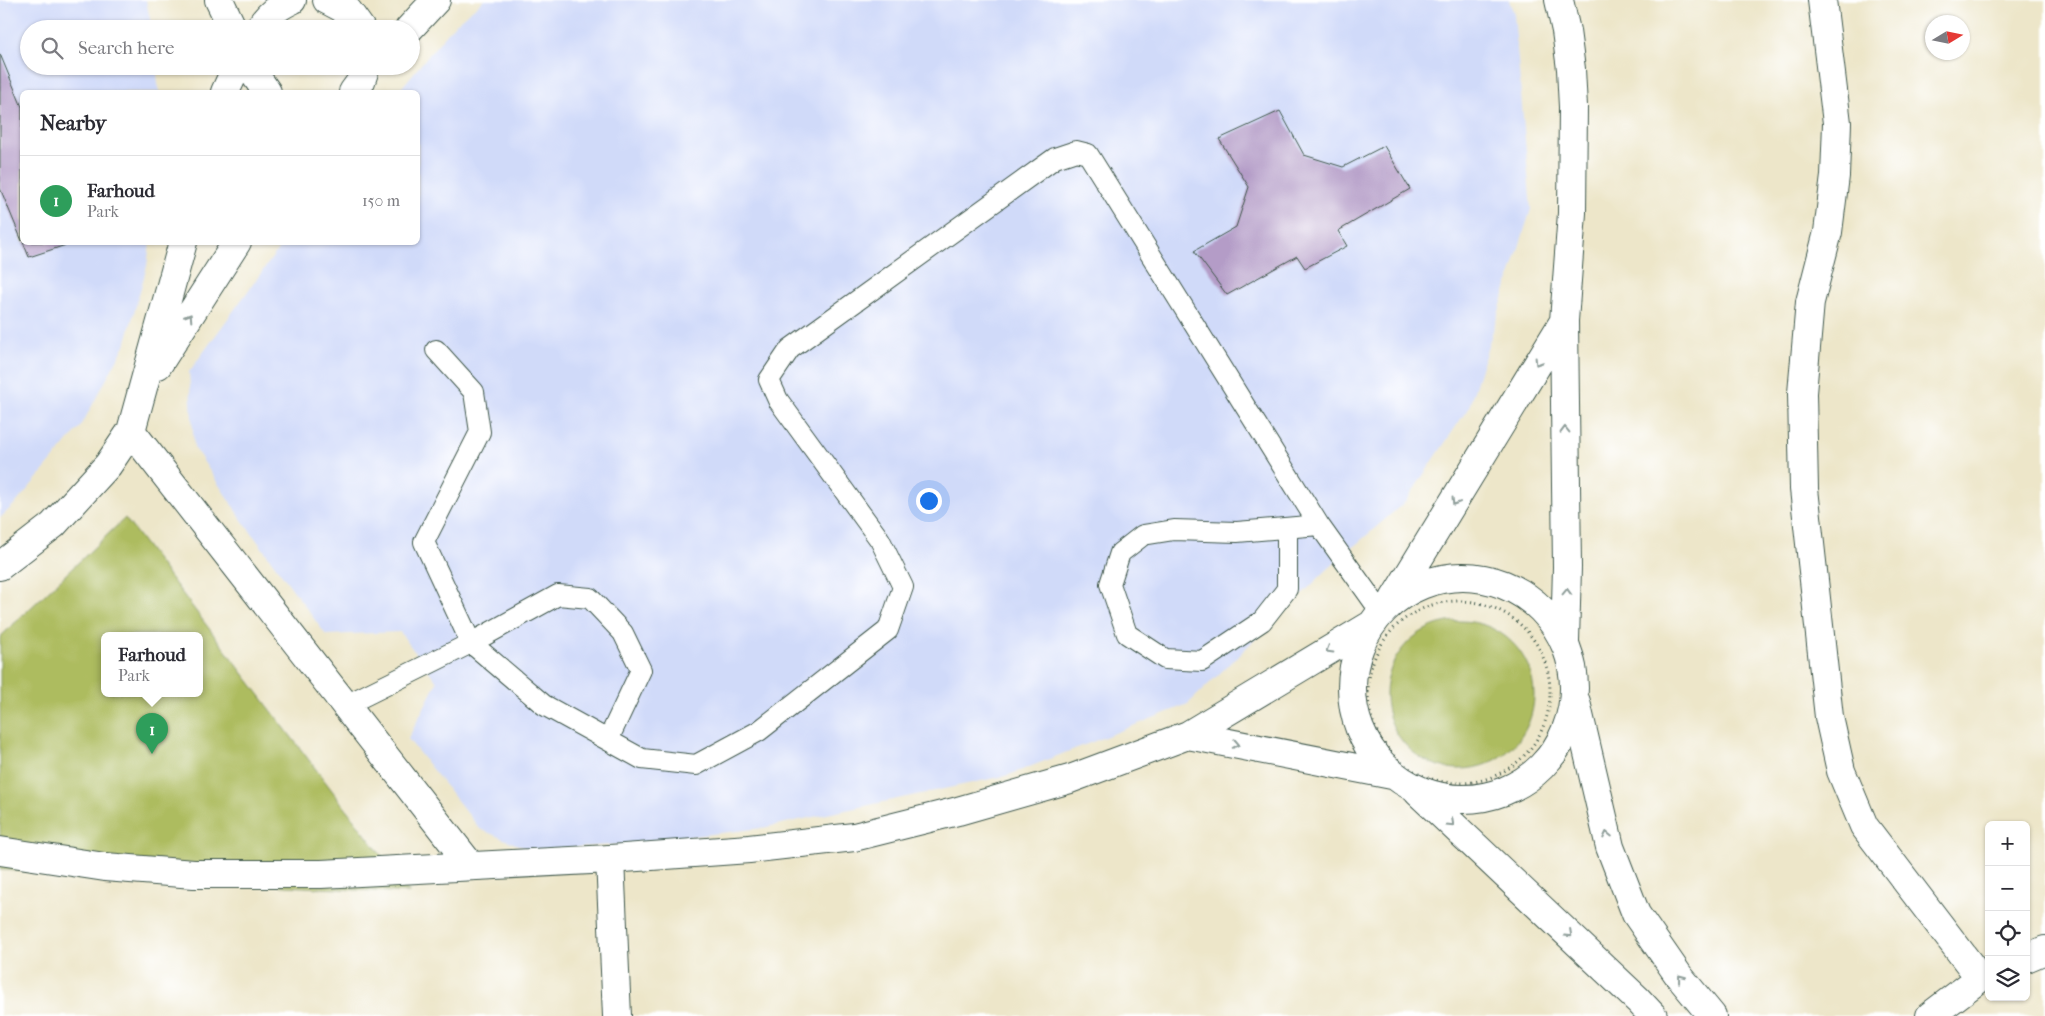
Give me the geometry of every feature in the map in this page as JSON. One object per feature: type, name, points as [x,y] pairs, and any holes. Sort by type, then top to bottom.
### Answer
[{"type":"street","points":[[219,0],[229,20]]},
{"type":"street","points":[[265,20],[277,7],[292,0]]},
{"type":"street","points":[[327,0],[348,11],[355,20]]},
{"type":"street","points":[[344,0],[356,20]]},
{"type":"street","points":[[418,20],[436,0]]},
{"type":"street","points":[[1559,0],[1567,40],[1573,108],[1572,213],[1564,321],[1568,567],[1565,641]]},
{"type":"street","points":[[1822,0],[1837,123],[1835,176],[1828,232],[1810,302],[1802,393],[1804,489],[1829,717],[1841,771],[1864,826],[1984,976],[1930,1016]]},
{"type":"street","points":[[228,90],[250,75]]},
{"type":"street","points":[[0,566],[53,525],[108,465],[131,431],[182,245]]},
{"type":"street","points":[[144,387],[235,245]]},
{"type":"street","points":[[1564,321],[1358,650],[1352,676],[1352,704],[1360,731],[1373,755],[1392,775],[1415,790],[1653,1016]]},
{"type":"street","points":[[131,431],[471,866]]},
{"type":"street","points":[[0,851],[105,867],[194,874],[321,874],[610,859],[749,849],[854,837],[1070,780],[1188,735],[1429,581],[1469,576],[1508,585],[1541,608],[1565,641],[1574,669],[1575,698],[1610,847],[1636,914],[1679,976],[1712,1016]]},
{"type":"street","points":[[1415,790],[1444,799],[1475,800],[1505,792],[1532,777],[1553,755],[1568,728],[1575,698]]},
{"type":"street","points":[[1188,735],[1392,775]]},
{"type":"street","points":[[610,859],[617,1016]]},
{"type":"street","points":[[2030,956],[2045,950]]},
{"type":"lane","points":[[436,350],[474,392],[480,432],[424,542],[471,643],[544,706],[642,758],[696,766],[759,731],[888,630],[903,587],[880,540],[778,400],[770,380],[790,349],[1054,158],[1076,151],[1088,154],[1318,525],[1382,612]]},
{"type":"lane","points":[[1287,528],[1287,589],[1262,621],[1202,661],[1165,659],[1127,634],[1110,584],[1120,553],[1143,535],[1174,530],[1237,532],[1318,525]]},
{"type":"lane","points":[[346,706],[471,643],[558,595],[590,598],[623,633],[641,670],[608,740]]},
{"type":"path","points":[[1448,600],[1484,603],[1516,619],[1540,647],[1551,681],[1548,717],[1532,750],[1504,773],[1470,784],[1434,782],[1402,765],[1379,738],[1367,703],[1370,667],[1386,635],[1413,611],[1448,600]]},
{"type":"shaded area","points":[[0,0],[146,0],[150,20],[20,20],[20,75],[157,75],[159,90],[20,90],[20,245],[150,245],[147,266],[125,345],[81,426],[17,502],[0,518]]},
{"type":"shaded area","points":[[484,0],[1509,0],[1514,14],[1531,209],[1469,407],[1406,501],[1328,569],[1188,704],[1009,775],[762,828],[628,844],[530,850],[480,829],[408,739],[437,682],[400,632],[326,635],[242,520],[194,447],[189,372],[282,245],[420,245],[420,90],[400,90],[412,75],[420,75],[420,66],[454,25]]},
{"type":"green space","points":[[125,518],[410,893],[0,870],[0,637]]},
{"type":"green space","points":[[1460,621],[1474,622],[1488,627],[1501,633],[1512,643],[1522,654],[1528,667],[1533,681],[1533,709],[1528,723],[1522,736],[1512,747],[1501,757],[1488,763],[1474,768],[1460,769],[1446,768],[1432,763],[1419,757],[1408,747],[1398,736],[1392,723],[1387,709],[1386,695],[1387,681],[1392,667],[1398,654],[1408,643],[1419,633],[1432,627],[1446,622]]},
{"type":"building","points":[[0,54],[20,102],[20,236],[0,188]]},
{"type":"building","points":[[1280,111],[1304,155],[1343,167],[1384,146],[1410,189],[1338,231],[1347,246],[1305,268],[1297,256],[1227,295],[1194,251],[1236,227],[1249,187],[1219,139]]},
{"type":"building","points":[[24,245],[66,245],[29,257]]},
{"type":"place","name":"Farhoud","points":[[152,754]]}]
